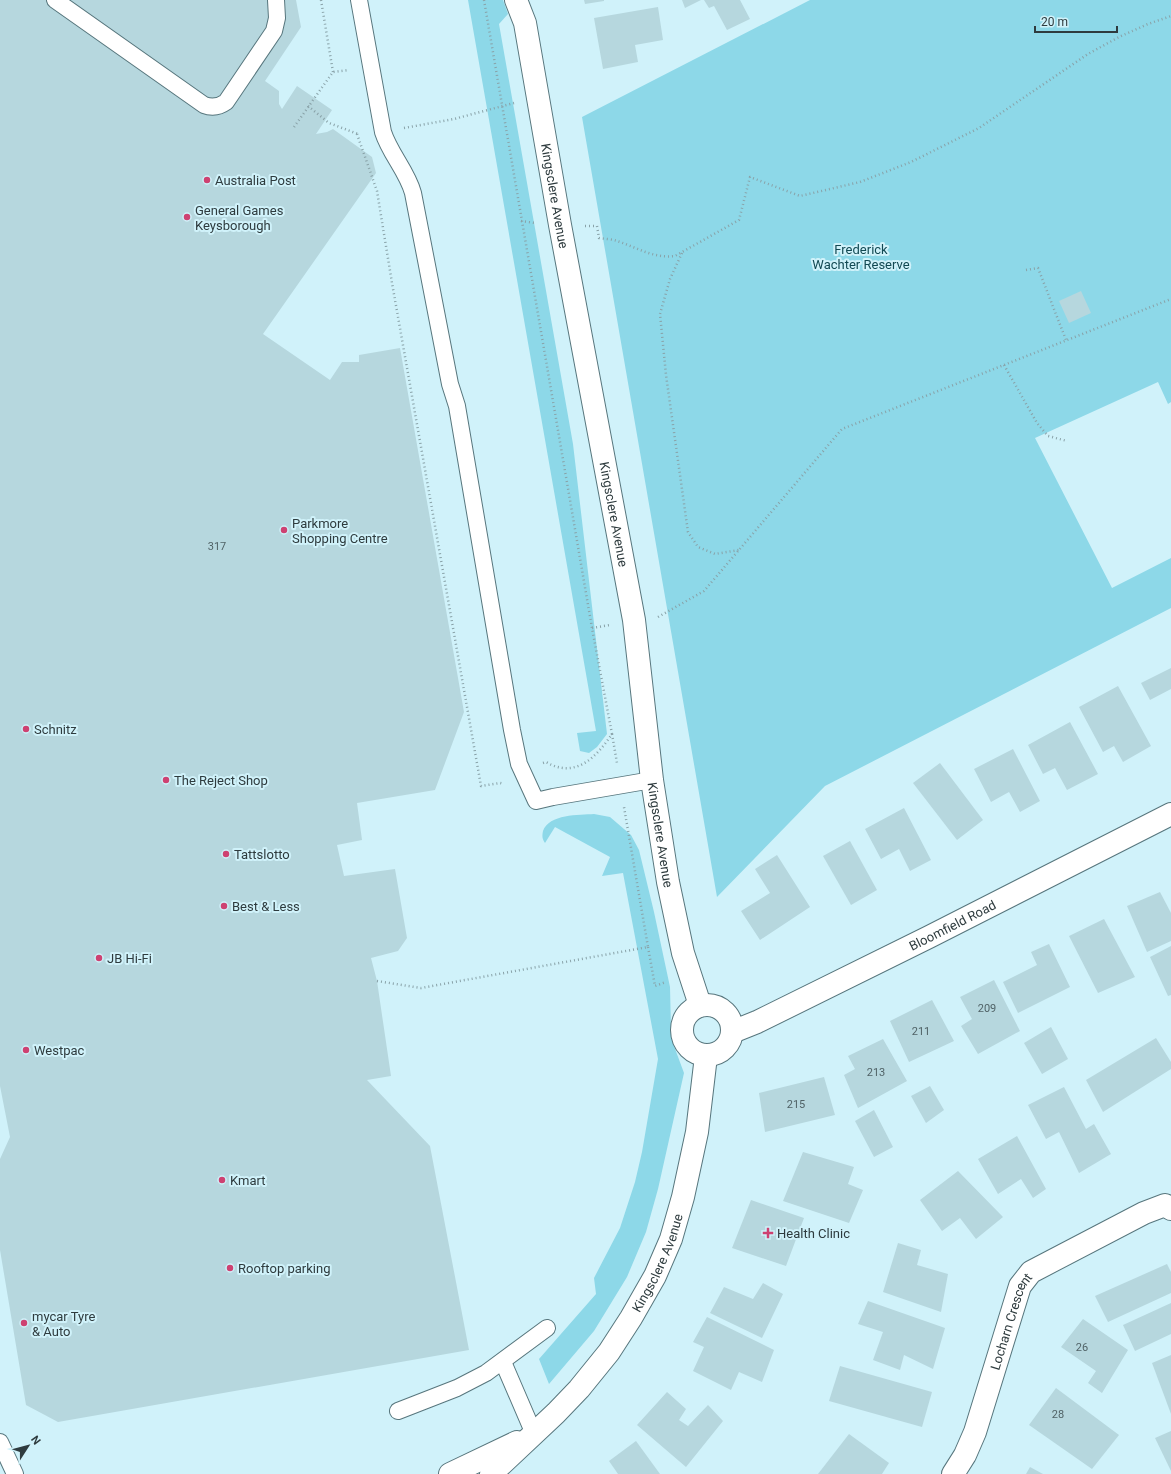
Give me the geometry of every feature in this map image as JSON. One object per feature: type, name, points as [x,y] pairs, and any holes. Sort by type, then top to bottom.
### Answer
[{"type":"main road","name":"Kingsclere Avenue","points":[[516,0],[525,23],[560,225],[634,620],[652,780],[668,882],[683,952],[700,1005]]},
{"type":"main road","name":"Kingsclere Avenue","points":[[525,23],[526,0]]},
{"type":"main road","name":"Bloomfield Road","points":[[732,1032],[756,1022],[921,941],[1171,814]]},
{"type":"main road","points":[[707,1004],[721,1008],[730,1018],[732,1032],[731,1038],[724,1049],[712,1055],[706,1056],[699,1054],[688,1047],[684,1042],[681,1029],[685,1017],[689,1012],[700,1005],[707,1004]]},
{"type":"main road","name":"Kingsclere Avenue","points":[[491,1474],[556,1413],[579,1389],[609,1352],[631,1318],[655,1276],[671,1239],[683,1198],[697,1132],[706,1056]]},
{"type":"main road","name":"Locharn Crescent","points":[[953,1474],[965,1455],[975,1432],[1020,1286],[1031,1272],[1144,1213],[1165,1205],[1171,1209]]},
{"type":"main road","name":"Kingsclere Avenue","points":[[450,1474],[534,1434]]},
{"type":"lane","points":[[55,0],[204,105],[213,107],[222,105],[226,102],[270,38],[276,25],[276,0]]},
{"type":"lane","points":[[359,0],[383,132],[390,149],[410,183],[413,193],[450,384],[457,406],[519,764],[536,801],[652,780]]},
{"type":"lane","points":[[398,1411],[457,1388],[486,1373],[503,1362],[547,1328]]},
{"type":"lane","points":[[503,1362],[534,1434]]},
{"type":"lane","points":[[0,1442],[15,1474]]},
{"type":"path","points":[[294,127],[333,72],[321,0]]},
{"type":"path","points":[[484,0],[501,107],[592,628]]},
{"type":"path","points":[[521,221],[560,225],[597,226],[599,238],[615,240],[657,256],[666,257],[682,252],[704,238],[739,220],[750,177],[800,196],[860,182],[911,162],[979,128],[1088,54],[1119,37],[1171,16]]},
{"type":"path","points":[[333,72],[371,67]]},
{"type":"path","points":[[308,106],[329,123],[357,134],[383,132],[454,119],[538,97]]},
{"type":"path","points":[[357,134],[373,177]]},
{"type":"path","points":[[682,252],[670,279],[660,314],[666,375],[688,532],[698,547],[715,554],[739,550]]},
{"type":"path","points":[[1026,270],[1038,268],[1066,340]]},
{"type":"path","points":[[634,620],[659,617],[704,591],[842,429],[1171,299]]},
{"type":"path","points":[[1004,365],[1037,423],[1048,436],[1067,441]]},
{"type":"path","points":[[377,981],[421,988],[648,947],[612,734]]},
{"type":"green space","points":[[468,0],[503,0],[508,14],[499,24],[573,444],[607,734],[597,747],[589,753],[580,751],[577,733],[596,731]]},
{"type":"green space","name":"Frederick Wachter Reserve","points":[[810,0],[1171,0],[1171,402],[1168,404],[1158,382],[1035,438],[1112,588],[1171,558],[1171,608],[825,786],[717,897],[582,117]]},
{"type":"green space","points":[[594,814],[610,817],[631,835],[639,850],[670,987],[671,1029],[674,1046],[684,1073],[658,1189],[646,1232],[627,1277],[594,1331],[549,1384],[539,1359],[596,1294],[594,1278],[620,1228],[635,1182],[642,1152],[658,1059],[623,873],[602,876],[610,857],[555,827],[545,843],[542,836],[546,825],[558,818],[573,815]]},
{"type":"building","name":"Parkmore Shopping Centre","points":[[0,0],[296,0],[301,27],[265,81],[279,91],[279,104],[282,109],[297,86],[332,110],[316,134],[333,129],[372,157],[376,173],[263,334],[330,380],[342,362],[359,362],[359,355],[400,348],[464,712],[435,790],[357,803],[362,840],[337,845],[344,876],[395,869],[407,938],[398,951],[371,958],[377,981],[391,1076],[367,1080],[430,1146],[469,1350],[58,1422],[26,1405],[0,1250],[0,1159],[10,1137],[0,1086]]},
{"type":"building","points":[[584,0],[604,0],[604,1],[585,4]]},
{"type":"building","points":[[682,0],[701,0],[685,8]]},
{"type":"building","points":[[704,0],[740,0],[750,19],[727,30],[714,6],[709,8]]},
{"type":"building","points":[[658,7],[663,40],[635,45],[638,62],[603,69],[594,18]]},
{"type":"building","points":[[1081,291],[1091,313],[1069,323],[1059,301]]},
{"type":"building","points":[[1171,668],[1171,689],[1150,700],[1141,683]]},
{"type":"building","points":[[1118,686],[1151,746],[1123,762],[1114,746],[1103,752],[1079,707]]},
{"type":"building","points":[[1070,722],[1098,774],[1067,790],[1055,768],[1043,774],[1028,745]]},
{"type":"building","points":[[1013,749],[1040,801],[1020,812],[1009,792],[991,802],[974,769]]},
{"type":"building","points":[[940,763],[983,820],[957,840],[913,783]]},
{"type":"building","points":[[904,808],[931,860],[910,871],[899,849],[881,859],[865,829]]},
{"type":"building","points":[[850,841],[877,890],[851,905],[823,856]]},
{"type":"building","points":[[777,855],[810,907],[760,940],[741,911],[770,893],[755,869]]},
{"type":"building","points":[[1160,892],[1171,913],[1171,941],[1147,952],[1127,906]]},
{"type":"building","points":[[1104,919],[1135,977],[1098,993],[1069,936]]},
{"type":"building","points":[[1049,944],[1070,987],[1018,1013],[1003,982],[1037,965],[1031,952]]},
{"type":"building","points":[[1171,946],[1171,995],[1168,996],[1150,957]]},
{"type":"building","points":[[994,980],[1020,1031],[978,1054],[961,1026],[972,1019],[960,997]]},
{"type":"building","points":[[932,1000],[954,1041],[909,1062],[890,1021]]},
{"type":"building","points":[[1051,1027],[1068,1059],[1042,1074],[1024,1043]]},
{"type":"building","points":[[1156,1038],[1171,1062],[1171,1069],[1103,1112],[1086,1080]]},
{"type":"building","points":[[883,1039],[907,1081],[858,1108],[844,1075],[855,1069],[848,1056]]},
{"type":"building","points":[[824,1077],[835,1115],[765,1132],[759,1093]]},
{"type":"building","points":[[930,1086],[944,1110],[926,1123],[911,1096]]},
{"type":"building","points":[[1064,1087],[1086,1129],[1094,1124],[1111,1154],[1079,1173],[1059,1132],[1046,1139],[1028,1105]]},
{"type":"building","points":[[874,1110],[893,1147],[874,1157],[855,1121]]},
{"type":"building","points":[[1017,1136],[1046,1189],[1033,1198],[1021,1179],[998,1194],[978,1159]]},
{"type":"building","points":[[803,1152],[854,1167],[848,1184],[863,1190],[849,1223],[783,1201]]},
{"type":"building","points":[[958,1171],[1003,1217],[976,1239],[960,1218],[942,1231],[920,1200]]},
{"type":"building","name":"Health Clinic","points":[[751,1200],[804,1218],[786,1266],[732,1248]]},
{"type":"building","points":[[898,1243],[921,1250],[917,1265],[948,1274],[941,1312],[883,1292]]},
{"type":"building","points":[[1167,1264],[1171,1272],[1171,1293],[1108,1322],[1095,1296]]},
{"type":"building","points":[[763,1283],[783,1294],[762,1338],[710,1313],[724,1287],[753,1299]]},
{"type":"building","points":[[868,1301],[945,1328],[933,1369],[904,1355],[900,1370],[873,1360],[883,1332],[858,1324]]},
{"type":"building","points":[[1171,1303],[1171,1334],[1135,1351],[1123,1325]]},
{"type":"building","points":[[707,1317],[774,1350],[762,1382],[739,1372],[731,1390],[693,1371],[704,1347],[693,1342]]},
{"type":"building","points":[[1083,1319],[1128,1350],[1102,1393],[1088,1383],[1096,1371],[1061,1347]]},
{"type":"building","points":[[1171,1355],[1171,1414],[1152,1363]]},
{"type":"building","points":[[840,1366],[932,1392],[922,1427],[829,1401]]},
{"type":"building","points":[[1056,1388],[1119,1435],[1092,1469],[1029,1425]]},
{"type":"building","points":[[667,1392],[686,1409],[679,1420],[688,1426],[708,1405],[723,1421],[686,1467],[637,1425]]},
{"type":"building","points":[[1171,1431],[1171,1471],[1155,1438]]},
{"type":"building","points":[[849,1434],[889,1463],[882,1474],[818,1474]]},
{"type":"building","points":[[636,1441],[660,1474],[618,1474],[609,1461]]},
{"type":"building","points":[[1030,1467],[1043,1474],[1026,1474]]},
{"type":"place","name":"Australia Post","points":[[207,180]]},
{"type":"place","name":"General Games Keysborough","points":[[187,217]]},
{"type":"place","name":"Parkmore Shopping Centre","points":[[284,530]]},
{"type":"place","name":"Schnitz","points":[[26,729]]},
{"type":"place","name":"The Reject Shop","points":[[166,780]]},
{"type":"place","name":"Tattslotto","points":[[226,854]]},
{"type":"place","name":"Best & Less","points":[[224,906]]},
{"type":"place","name":"JB Hi-Fi","points":[[99,958]]},
{"type":"place","name":"Westpac","points":[[26,1050]]},
{"type":"place","name":"Kmart","points":[[222,1180]]},
{"type":"place","name":"Health Clinic","points":[[768,1233]]},
{"type":"place","name":"Rooftop parking","points":[[230,1268]]},
{"type":"place","name":"mycar Tyre & Auto","points":[[24,1323]]}]
